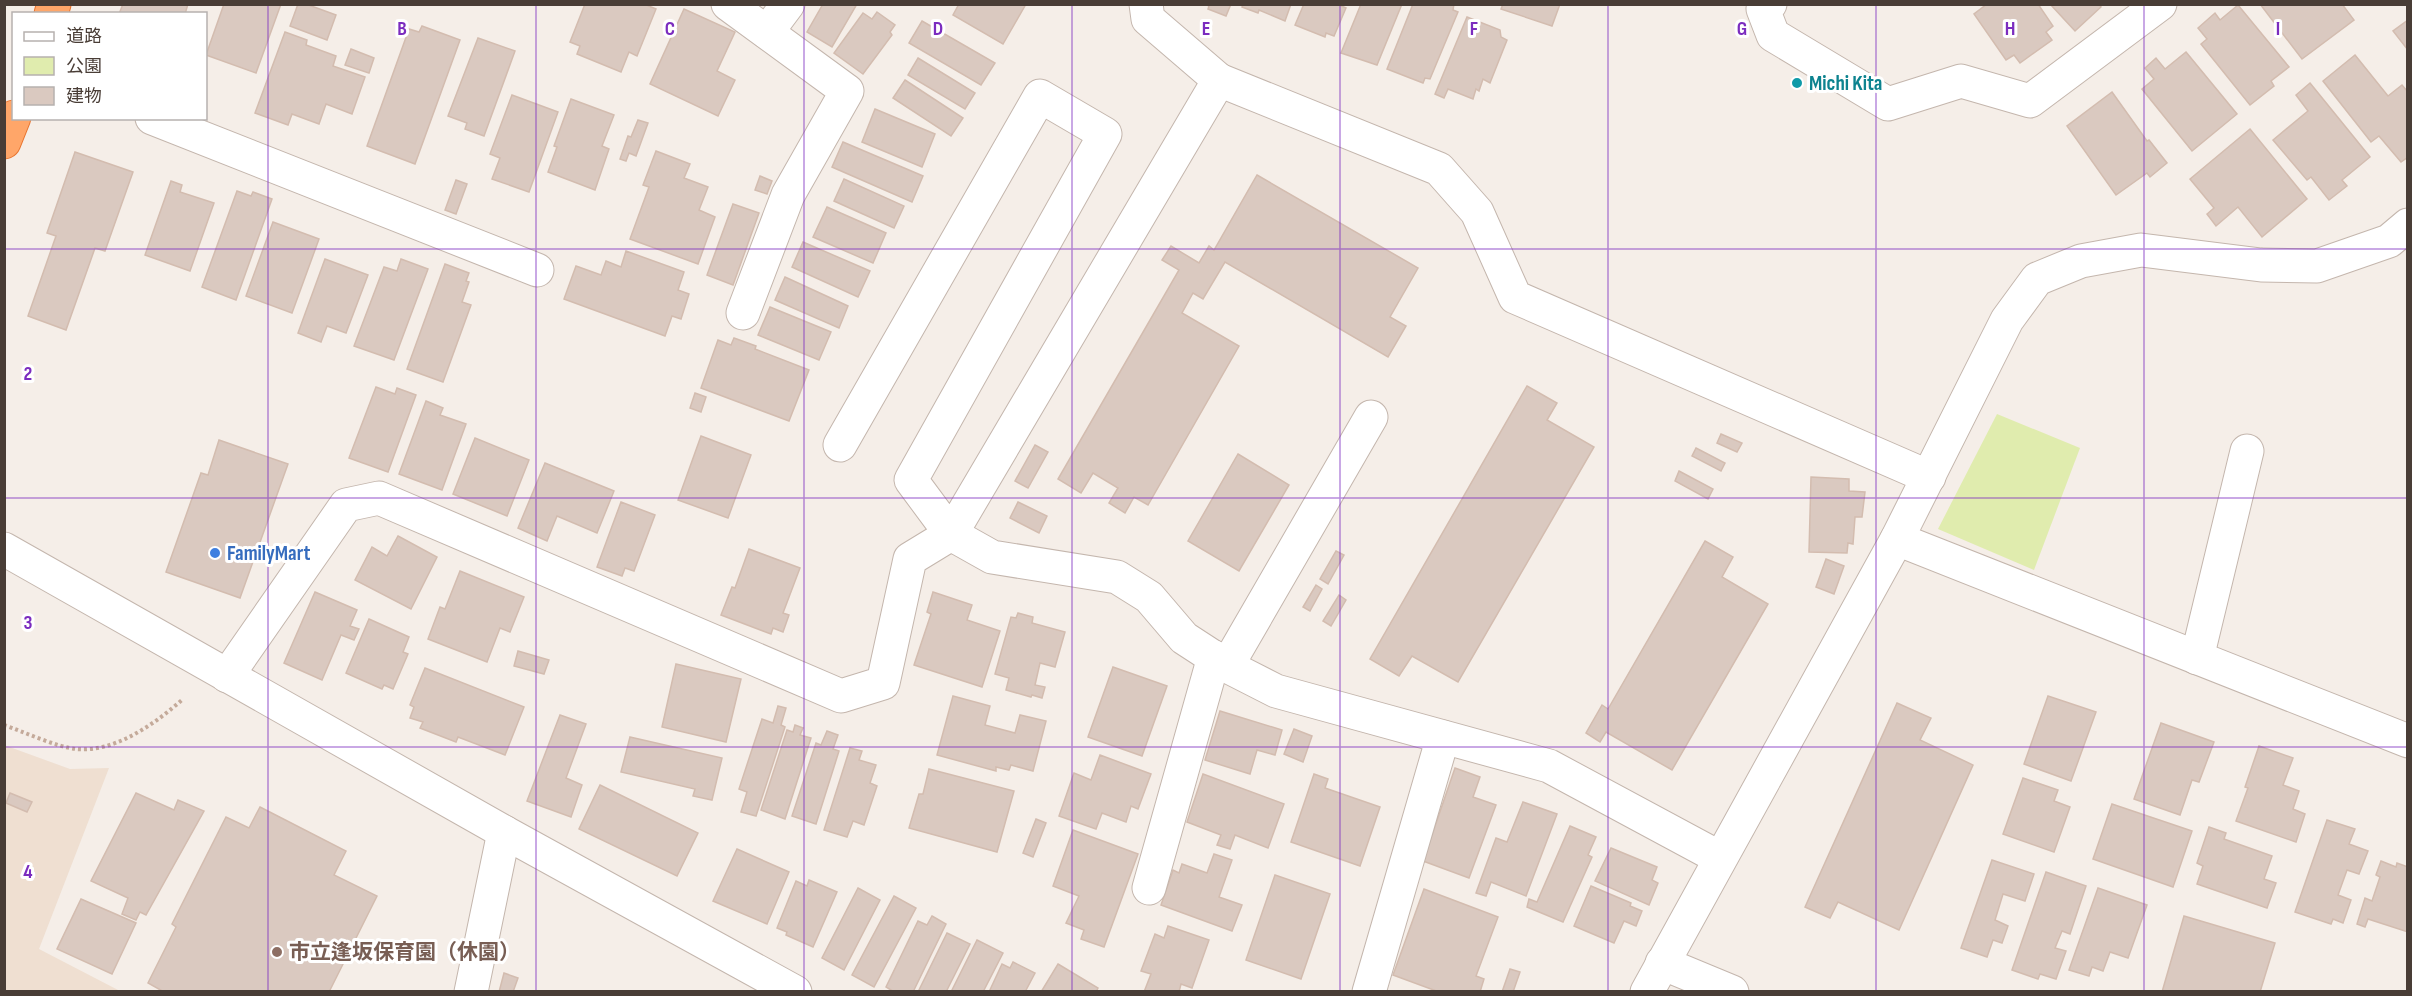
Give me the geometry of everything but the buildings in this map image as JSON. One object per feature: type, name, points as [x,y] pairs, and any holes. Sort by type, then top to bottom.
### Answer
[{"type":"highway","points":[[4,142],[13,120]]},
{"type":"street","points":[[728,4],[846,91],[788,195],[743,313]]},
{"type":"street","points":[[767,32],[788,4]]},
{"type":"street","points":[[1146,4],[1148,19],[1219,80],[1439,169],[1477,212],[1515,297],[1929,477]]},
{"type":"street","points":[[1770,4],[1763,9],[1773,34],[1888,104],[1961,81],[2030,101],[2160,4]]},
{"type":"street","points":[[227,676],[346,505],[379,498],[841,696],[884,683],[910,559],[951,534],[1219,80]]},
{"type":"street","points":[[840,445],[1040,96],[1105,134],[911,480],[951,534],[992,556],[1117,577],[1149,597],[1184,638],[1220,662],[1276,691],[1549,766],[1720,858]]},
{"type":"street","points":[[157,120],[537,270]]},
{"type":"street","points":[[1647,992],[1898,539],[2007,320],[2037,279],[2082,261],[2141,250],[2261,265],[2317,266],[2389,242],[2408,225]]},
{"type":"street","points":[[1149,888],[1220,662],[1371,417]]},
{"type":"street","points":[[2197,658],[2247,451]]},
{"type":"street","points":[[1898,539],[2408,741]]},
{"type":"street","points":[[4,549],[504,832],[795,992]]},
{"type":"street","points":[[1369,992],[1443,737]]},
{"type":"street","points":[[471,992],[504,832]]},
{"type":"street","points":[[1662,963],[1732,992]]},
{"type":"path","points":[[4,725],[74,749],[101,749],[131,735],[168,712]]},
{"type":"shaded area","points":[[4,745],[70,769],[109,768],[39,949],[120,991],[5,991]]},
{"type":"green space","points":[[1997,414],[2080,448],[2034,570],[1938,529]]},
{"type":"place","name":"Michi Kita","points":[[1797,83]]},
{"type":"place","name":"FamilyMart","points":[[215,553]]},
{"type":"place","name":"市立逢坂保育園（休園）","points":[[277,952]]}]
